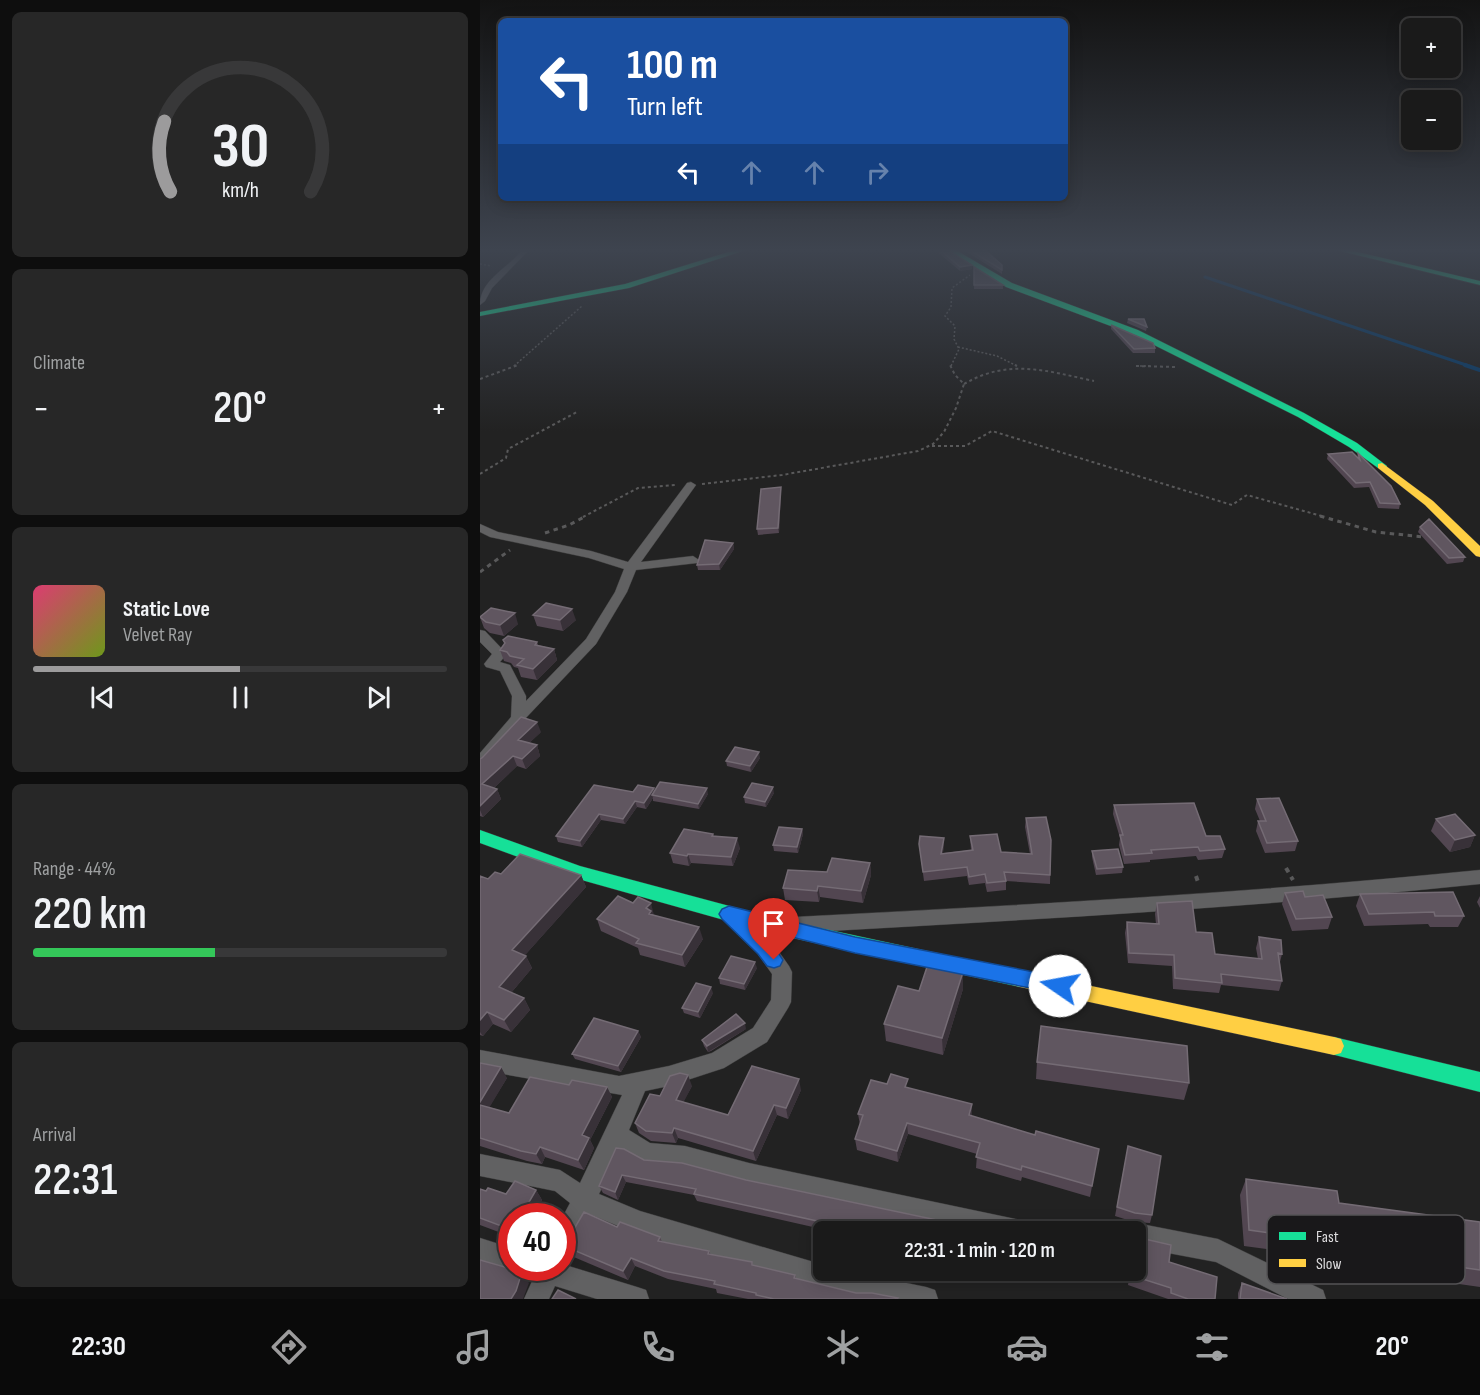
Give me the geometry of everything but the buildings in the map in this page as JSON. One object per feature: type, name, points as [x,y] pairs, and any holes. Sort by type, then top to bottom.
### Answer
[{"type":"street","points":[[480,314],[503,310]]},
{"type":"street","points":[[1078,310],[1110,321],[1202,365],[1301,415],[1353,445],[1429,503],[1480,553]]},
{"type":"street","points":[[480,763],[518,718],[591,641],[621,592],[632,567],[691,485]]},
{"type":"street","points":[[480,527],[494,535],[591,555],[632,567],[693,560]]},
{"type":"street","points":[[480,634],[500,654],[491,664],[505,668],[519,696],[518,718]]},
{"type":"street","points":[[480,836],[578,872],[774,926],[855,945],[1253,1027],[1414,1064],[1480,1082]]},
{"type":"street","points":[[774,926],[1096,909],[1344,891],[1480,878]]},
{"type":"street","points":[[480,1060],[619,1086],[669,1077],[717,1061],[760,1035],[782,1002],[782,972],[765,948],[729,914]]},
{"type":"street","points":[[576,1216],[616,1135],[638,1083]]},
{"type":"street","points":[[616,1135],[647,1154],[685,1157],[749,1174],[969,1221]]},
{"type":"street","points":[[480,1165],[560,1181],[584,1200],[640,1223],[736,1252],[862,1288],[926,1299]]},
{"type":"street","points":[[1146,1237],[1218,1251],[1267,1276]]},
{"type":"street","points":[[480,1250],[498,1256]]},
{"type":"street","points":[[576,1279],[637,1299]]},
{"type":"street","points":[[536,1299],[541,1281]]},
{"type":"street","points":[[1284,1284],[1314,1299]]},
{"type":"path","points":[[480,380],[518,365],[577,310]]},
{"type":"path","points":[[948,310],[945,316],[955,327],[954,339],[959,349],[950,365],[955,375],[964,384]]},
{"type":"path","points":[[957,347],[997,356],[1018,366]]},
{"type":"path","points":[[1136,366],[1183,368],[1202,365]]},
{"type":"path","points":[[930,446],[938,440],[956,410],[964,384],[988,372],[1018,366],[1041,368],[1094,381]]},
{"type":"path","points":[[480,474],[506,458],[508,449],[577,412]]},
{"type":"path","points":[[480,572],[524,540],[569,525],[638,488],[789,475],[881,460],[930,446],[966,446],[992,431],[1232,505],[1246,495],[1376,532],[1429,538]]},
{"type":"waterway","points":[[1302,310],[1469,366]]},
{"type":"waterway","points":[[1465,365],[1480,370]]},
{"type":"traffic: fast","points":[[480,314],[503,310]]},
{"type":"traffic: fast","points":[[1075,310],[1135,332],[1301,415],[1353,445],[1382,466]]},
{"type":"traffic: fast","points":[[480,836],[578,872],[774,926],[1020,979]]},
{"type":"traffic: fast","points":[[1334,1046],[1480,1082]]},
{"type":"traffic: slow","points":[[1382,466],[1429,503],[1480,553]]},
{"type":"traffic: slow","points":[[1020,979],[1334,1046]]},
{"type":"route","points":[[774,960],[765,948],[729,914],[855,945],[1060,986]]}]
